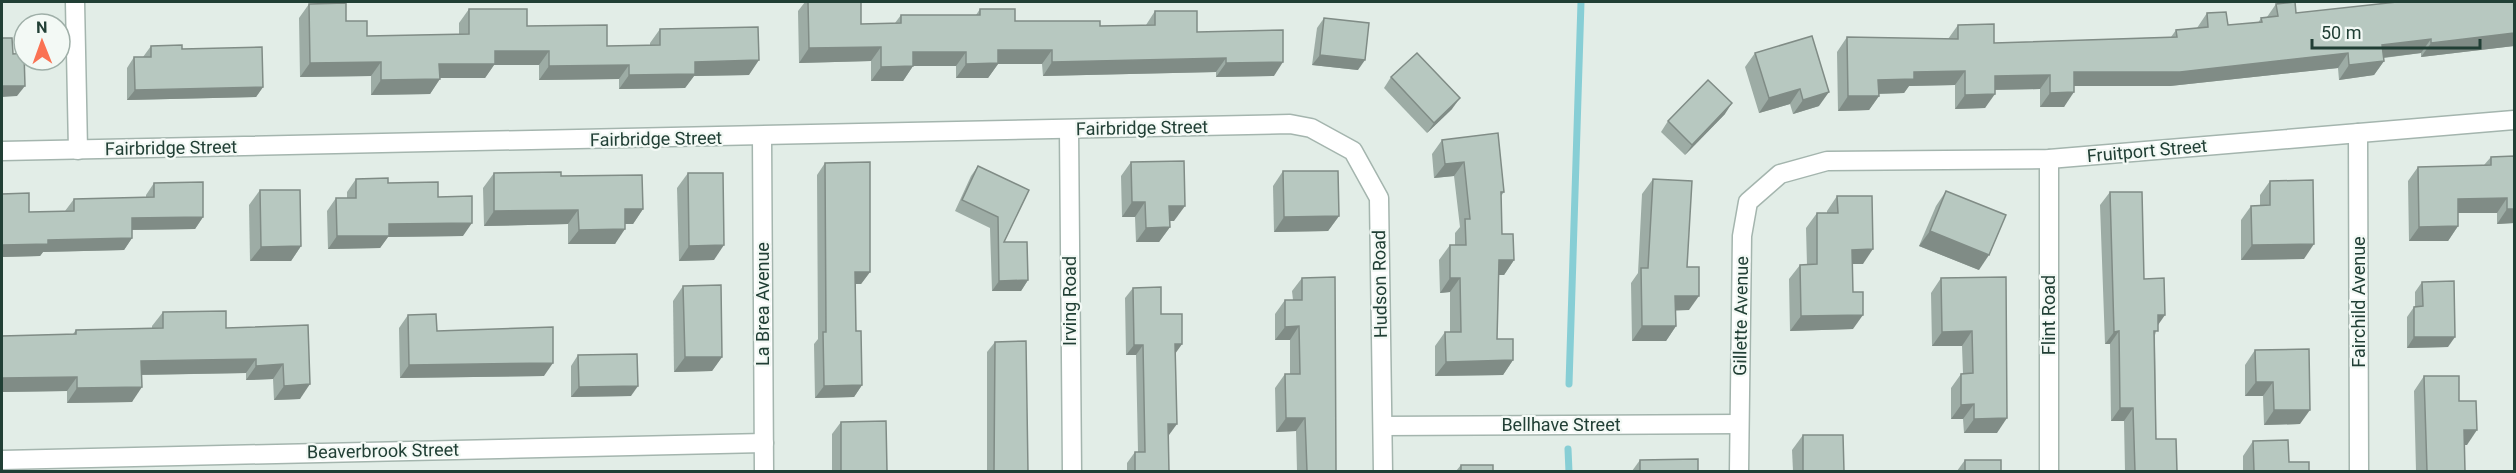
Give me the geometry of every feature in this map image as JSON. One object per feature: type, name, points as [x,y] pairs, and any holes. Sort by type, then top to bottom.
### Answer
[{"type":"street","points":[[75,2],[78,150]]},
{"type":"street","name":"Fruitport Street","points":[[1780,174],[1827,162],[2049,159],[2514,120]]},
{"type":"street","name":"Fairbridge Street","points":[[2,151],[762,137],[1290,124],[1311,128]]},
{"type":"street","name":"Hudson Road","points":[[1311,128],[1353,151],[1379,198],[1383,471]]},
{"type":"street","name":"Irving Road","points":[[1069,130],[1072,471]]},
{"type":"street","name":"Fairchild Avenue","points":[[2358,133],[2359,471]]},
{"type":"street","name":"La Brea Avenue","points":[[762,137],[764,471]]},
{"type":"street","name":"Flint Road","points":[[2049,159],[2049,471]]},
{"type":"street","name":"Gillette Avenue","points":[[1740,471],[1742,236],[1748,202],[1780,174]]},
{"type":"street","name":"Bellhave Street","points":[[1383,426],[1739,424]]},
{"type":"street","name":"Beaverbrook Street","points":[[2,460],[764,443]]},
{"type":"building","points":[[808,2],[861,2],[861,24],[901,23],[901,15],[980,15],[980,9],[1015,9],[1015,21],[1100,21],[1100,26],[1155,25],[1155,11],[1197,11],[1197,32],[1283,30],[1283,62],[1226,63],[1226,58],[1052,62],[1052,50],[998,50],[998,63],[966,64],[966,52],[913,52],[913,66],[881,67],[881,47],[809,48]]},
{"type":"building","points":[[2295,2],[2296,13],[2397,2],[2514,2],[2514,33],[2431,43],[2431,39],[2382,45],[2384,61],[2349,65],[2348,53],[2180,72],[2074,72],[2074,92],[2050,93],[2050,75],[1995,76],[1995,94],[1965,95],[1965,71],[1914,72],[1914,79],[1878,80],[1879,96],[1848,96],[1847,37],[1958,39],[1958,25],[1994,24],[1994,43],[2177,37],[2176,30],[2208,27],[2207,13],[2226,12],[2228,25],[2262,22],[2261,18],[2278,16],[2276,4]]},
{"type":"building","points":[[346,3],[346,21],[367,21],[367,36],[469,34],[469,9],[527,9],[527,26],[607,25],[607,46],[660,45],[660,29],[758,27],[759,60],[695,62],[695,74],[629,75],[629,65],[549,66],[549,51],[495,51],[495,64],[439,64],[440,79],[381,80],[381,62],[310,63],[309,4]]},
{"type":"building","points":[[1324,18],[1369,23],[1365,60],[1320,55]]},
{"type":"building","points":[[1812,36],[1829,92],[1803,100],[1800,89],[1769,98],[1755,53]]},
{"type":"building","points":[[2,38],[12,38],[12,72],[25,72],[25,86],[2,86]]},
{"type":"building","points":[[182,45],[182,49],[262,47],[263,87],[135,90],[134,57],[151,57],[151,46]]},
{"type":"building","points":[[1417,53],[1460,98],[1434,123],[1391,77]]},
{"type":"building","points":[[1708,80],[1732,103],[1692,145],[1668,121]]},
{"type":"building","points":[[1498,133],[1504,192],[1501,192],[1502,234],[1513,234],[1514,260],[1499,260],[1497,339],[1513,339],[1513,360],[1446,362],[1445,332],[1461,332],[1460,278],[1450,278],[1450,245],[1466,245],[1465,219],[1470,219],[1464,162],[1445,164],[1442,140]]},
{"type":"building","points":[[2514,156],[2514,209],[2507,209],[2507,198],[2458,199],[2458,226],[2419,227],[2418,167],[2491,165],[2491,157]]},
{"type":"building","points":[[1184,161],[1185,206],[1169,206],[1170,227],[1146,228],[1145,202],[1132,202],[1131,162]]},
{"type":"building","points":[[870,162],[870,272],[855,272],[856,331],[861,331],[862,385],[824,386],[825,163]]},
{"type":"building","points":[[978,166],[1029,190],[1004,242],[1027,242],[1028,280],[999,281],[998,217],[962,200]]},
{"type":"building","points":[[1283,171],[1338,171],[1339,216],[1284,217]]},
{"type":"building","points":[[561,172],[561,176],[642,175],[643,209],[625,209],[625,229],[579,230],[578,210],[494,211],[494,173]]},
{"type":"building","points":[[688,173],[723,173],[724,245],[689,246]]},
{"type":"building","points":[[388,178],[388,183],[438,182],[438,197],[472,196],[472,223],[389,224],[389,236],[337,236],[336,198],[356,198],[356,179]]},
{"type":"building","points":[[1653,179],[1692,181],[1687,267],[1699,267],[1699,296],[1675,296],[1676,326],[1642,326],[1641,268],[1648,268]]},
{"type":"building","points":[[2313,180],[2314,244],[2252,245],[2251,206],[2270,205],[2270,181]]},
{"type":"building","points":[[203,182],[203,217],[132,218],[132,238],[48,240],[48,244],[2,245],[2,194],[29,193],[29,212],[74,211],[74,199],[154,197],[154,183]]},
{"type":"building","points":[[260,190],[300,190],[301,246],[261,247]]},
{"type":"building","points":[[1946,191],[2006,215],[1989,255],[1930,231]]},
{"type":"building","points":[[2110,192],[2142,192],[2144,279],[2164,278],[2165,315],[2158,315],[2158,331],[2154,331],[2156,439],[2176,439],[2177,471],[2135,471],[2133,408],[2120,408],[2119,331],[2114,332]]},
{"type":"building","points":[[1837,196],[1872,196],[1873,249],[1852,250],[1853,292],[1863,292],[1863,315],[1801,316],[1800,265],[1817,264],[1817,213],[1838,213]]},
{"type":"building","points":[[1335,277],[1336,471],[1307,471],[1305,418],[1286,418],[1285,374],[1300,374],[1299,326],[1285,327],[1285,300],[1302,300],[1302,278]]},
{"type":"building","points":[[2006,277],[2007,418],[1974,419],[1974,404],[1961,405],[1961,374],[1973,373],[1972,331],[1942,332],[1941,278]]},
{"type":"building","points":[[2454,281],[2455,337],[2414,337],[2414,307],[2423,306],[2422,282]]},
{"type":"building","points":[[721,285],[722,357],[685,357],[683,286]]},
{"type":"building","points":[[1161,287],[1161,314],[1182,314],[1182,344],[1175,344],[1177,424],[1168,424],[1169,471],[1135,471],[1135,452],[1145,452],[1143,345],[1134,345],[1133,288]]},
{"type":"building","points":[[226,311],[226,328],[308,325],[310,384],[284,386],[283,364],[256,366],[256,359],[141,361],[142,387],[77,388],[77,377],[2,378],[2,336],[76,334],[76,330],[163,328],[163,312]]},
{"type":"building","points":[[436,314],[437,331],[553,327],[553,363],[409,365],[408,315]]},
{"type":"building","points":[[1026,341],[1028,471],[994,471],[995,342]]},
{"type":"building","points":[[2309,349],[2310,410],[2274,410],[2273,382],[2256,382],[2255,350]]},
{"type":"building","points":[[637,354],[638,386],[579,387],[578,355]]},
{"type":"building","points":[[2424,376],[2459,376],[2459,401],[2476,401],[2477,430],[2464,430],[2465,471],[2427,471]]},
{"type":"building","points":[[886,421],[887,471],[841,471],[841,422]]},
{"type":"building","points":[[1803,435],[1843,435],[1844,471],[1803,471]]},
{"type":"building","points":[[2288,440],[2289,462],[2309,462],[2309,471],[2254,471],[2253,441]]},
{"type":"building","points":[[1698,459],[1698,471],[1640,471],[1640,460]]},
{"type":"building","points":[[1965,460],[2001,460],[2001,471],[1965,471]]},
{"type":"building","points":[[1461,465],[1493,465],[1493,471],[1461,471]]},
{"type":"waterway","points":[[1569,384],[1581,2]]},
{"type":"waterway","points":[[1568,449],[1569,472]]}]
